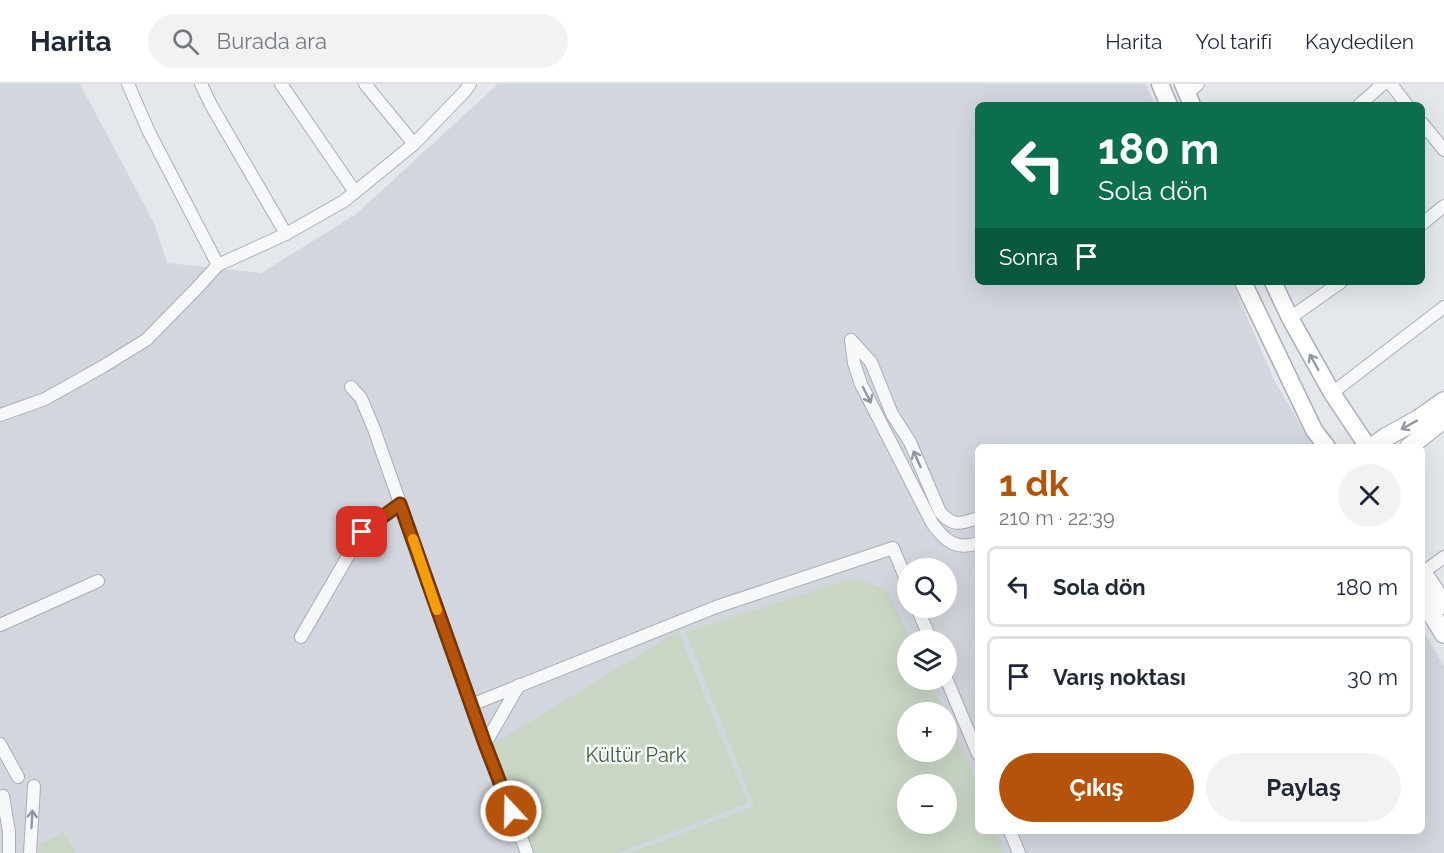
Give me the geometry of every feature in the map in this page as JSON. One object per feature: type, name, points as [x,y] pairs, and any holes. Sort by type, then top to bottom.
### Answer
[{"type":"main road","points":[[1160,84],[1168,102]]},
{"type":"main road","points":[[1244,285],[1314,430],[1325,444]]},
{"type":"main road","points":[[1274,285],[1332,393],[1368,444]]},
{"type":"main road","points":[[1375,444],[1417,420],[1444,401]]},
{"type":"main road","points":[[1413,444],[1444,419]]},
{"type":"main road","points":[[1425,576],[1444,605]]},
{"type":"main road","points":[[1425,603],[1444,634]]},
{"type":"street","points":[[128,84],[149,132],[218,265]]},
{"type":"street","points":[[201,84],[286,234]]},
{"type":"street","points":[[281,84],[355,192]]},
{"type":"street","points":[[365,84],[414,144]]},
{"type":"street","points":[[0,415],[45,399],[146,340],[218,265],[286,234],[344,201],[414,144],[470,84]]},
{"type":"street","points":[[1362,102],[1383,84]]},
{"type":"street","points":[[1390,84],[1405,102]]},
{"type":"street","points":[[1425,127],[1444,150]]},
{"type":"street","points":[[1425,222],[1444,206]]},
{"type":"street","points":[[1290,318],[1337,285]]},
{"type":"street","points":[[1332,393],[1444,307]]},
{"type":"street","points":[[975,519],[953,523],[940,512],[910,442],[892,414],[871,362],[851,340],[854,363],[861,384],[928,516],[946,539],[957,545],[975,544]]},
{"type":"street","points":[[351,387],[361,398],[374,429],[485,744],[527,853]]},
{"type":"street","points":[[301,637],[362,532],[400,504]]},
{"type":"street","points":[[936,529],[947,520]]},
{"type":"street","points":[[471,705],[716,607],[893,548],[897,558]]},
{"type":"street","points":[[1425,570],[1444,557]]},
{"type":"street","points":[[0,625],[98,580]]},
{"type":"street","points":[[485,744],[519,685]]},
{"type":"street","points":[[951,690],[975,747]]},
{"type":"street","points":[[0,744],[18,777]]},
{"type":"street","points":[[30,853],[34,786]]},
{"type":"street","points":[[3,796],[9,832],[9,853]]},
{"type":"street","points":[[1011,834],[1019,853]]},
{"type":"shaded area","points":[[0,84],[80,84],[154,223],[167,263],[261,273],[355,215],[498,84],[1146,84],[1154,102],[975,102],[975,285],[1233,285],[1275,382],[1312,444],[975,444],[975,834],[1425,834],[1425,634],[1444,666],[1444,853],[0,853]]},
{"type":"green space","points":[[850,579],[867,582],[887,590],[897,611],[897,618],[900,618],[906,630],[897,630],[897,690],[934,690],[940,702],[897,702],[897,762],[957,762],[957,739],[975,782],[975,834],[996,834],[1004,853],[631,853],[754,806],[686,632]]},
{"type":"green space","name":"Kültür Park","points":[[678,631],[748,803],[618,853],[527,853],[487,748]]},
{"type":"green space","points":[[64,832],[76,853],[40,853],[37,846]]},
{"type":"slow traffic","points":[[413,539],[437,610]]},
{"type":"route","points":[[362,532],[400,504],[511,811]]}]
